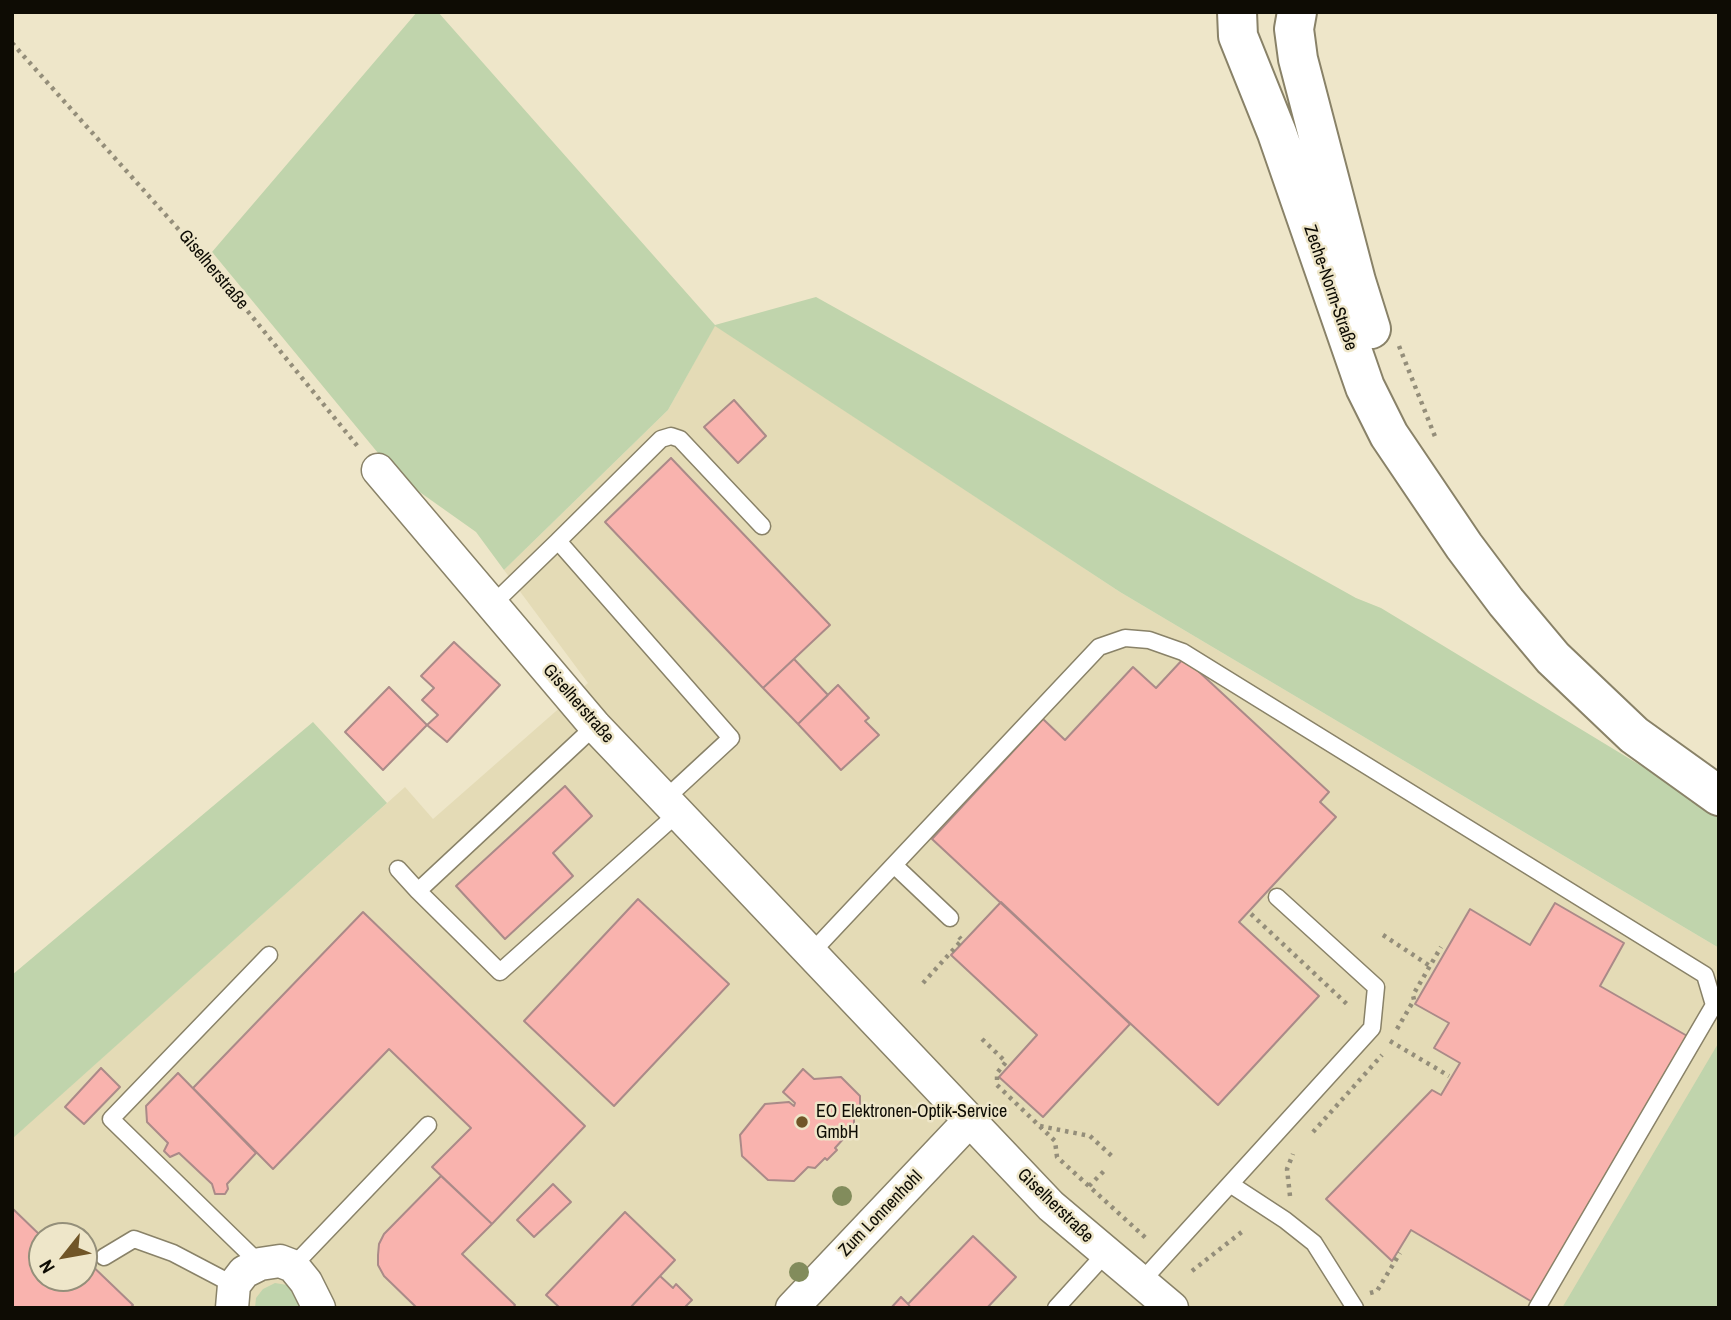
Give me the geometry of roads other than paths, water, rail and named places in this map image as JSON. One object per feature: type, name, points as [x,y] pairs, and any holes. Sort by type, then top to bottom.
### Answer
[{"type":"main road","name":"Zeche-Norm-Straße","points":[[1237,12],[1238,36],[1277,134],[1364,387],[1389,435],[1464,547],[1513,612],[1553,658],[1634,735],[1719,796]]},
{"type":"main road","name":"Zeche-Norm-Straße","points":[[1297,12],[1294,29],[1298,59],[1356,281],[1406,428],[1464,547]]},
{"type":"street","name":"Giselherstraße","points":[[378,470],[596,726],[811,953],[1051,1206],[1172,1308]]},
{"type":"street","name":"Zum Lonnenhohl","points":[[792,1308],[970,1120]]},
{"type":"street","points":[[233,1296],[244,1272],[260,1264],[280,1261],[293,1266],[306,1282],[319,1308]]},
{"type":"lane","points":[[493,604],[662,439],[671,436],[680,439],[762,526]]},
{"type":"lane","points":[[398,869],[500,972],[672,806],[731,738],[558,541]]},
{"type":"lane","points":[[811,953],[1099,647],[1125,638],[1149,640],[1194,659],[1705,975],[1714,1005],[1537,1308]]},
{"type":"lane","points":[[418,891],[596,726]]},
{"type":"lane","points":[[894,865],[950,918]]},
{"type":"lane","points":[[1140,1283],[1372,1028],[1376,987],[1277,897]]},
{"type":"lane","points":[[260,1264],[111,1119],[269,955]]},
{"type":"lane","points":[[293,1266],[428,1125]]},
{"type":"lane","points":[[1230,1184],[1285,1220],[1314,1243],[1355,1308]]},
{"type":"lane","points":[[104,1257],[134,1239],[173,1253],[233,1296]]},
{"type":"lane","points":[[1060,1306],[1106,1253]]},
{"type":"place","name":"EO Elektronen-Optik-Service GmbH","points":[[802,1122]]}]
